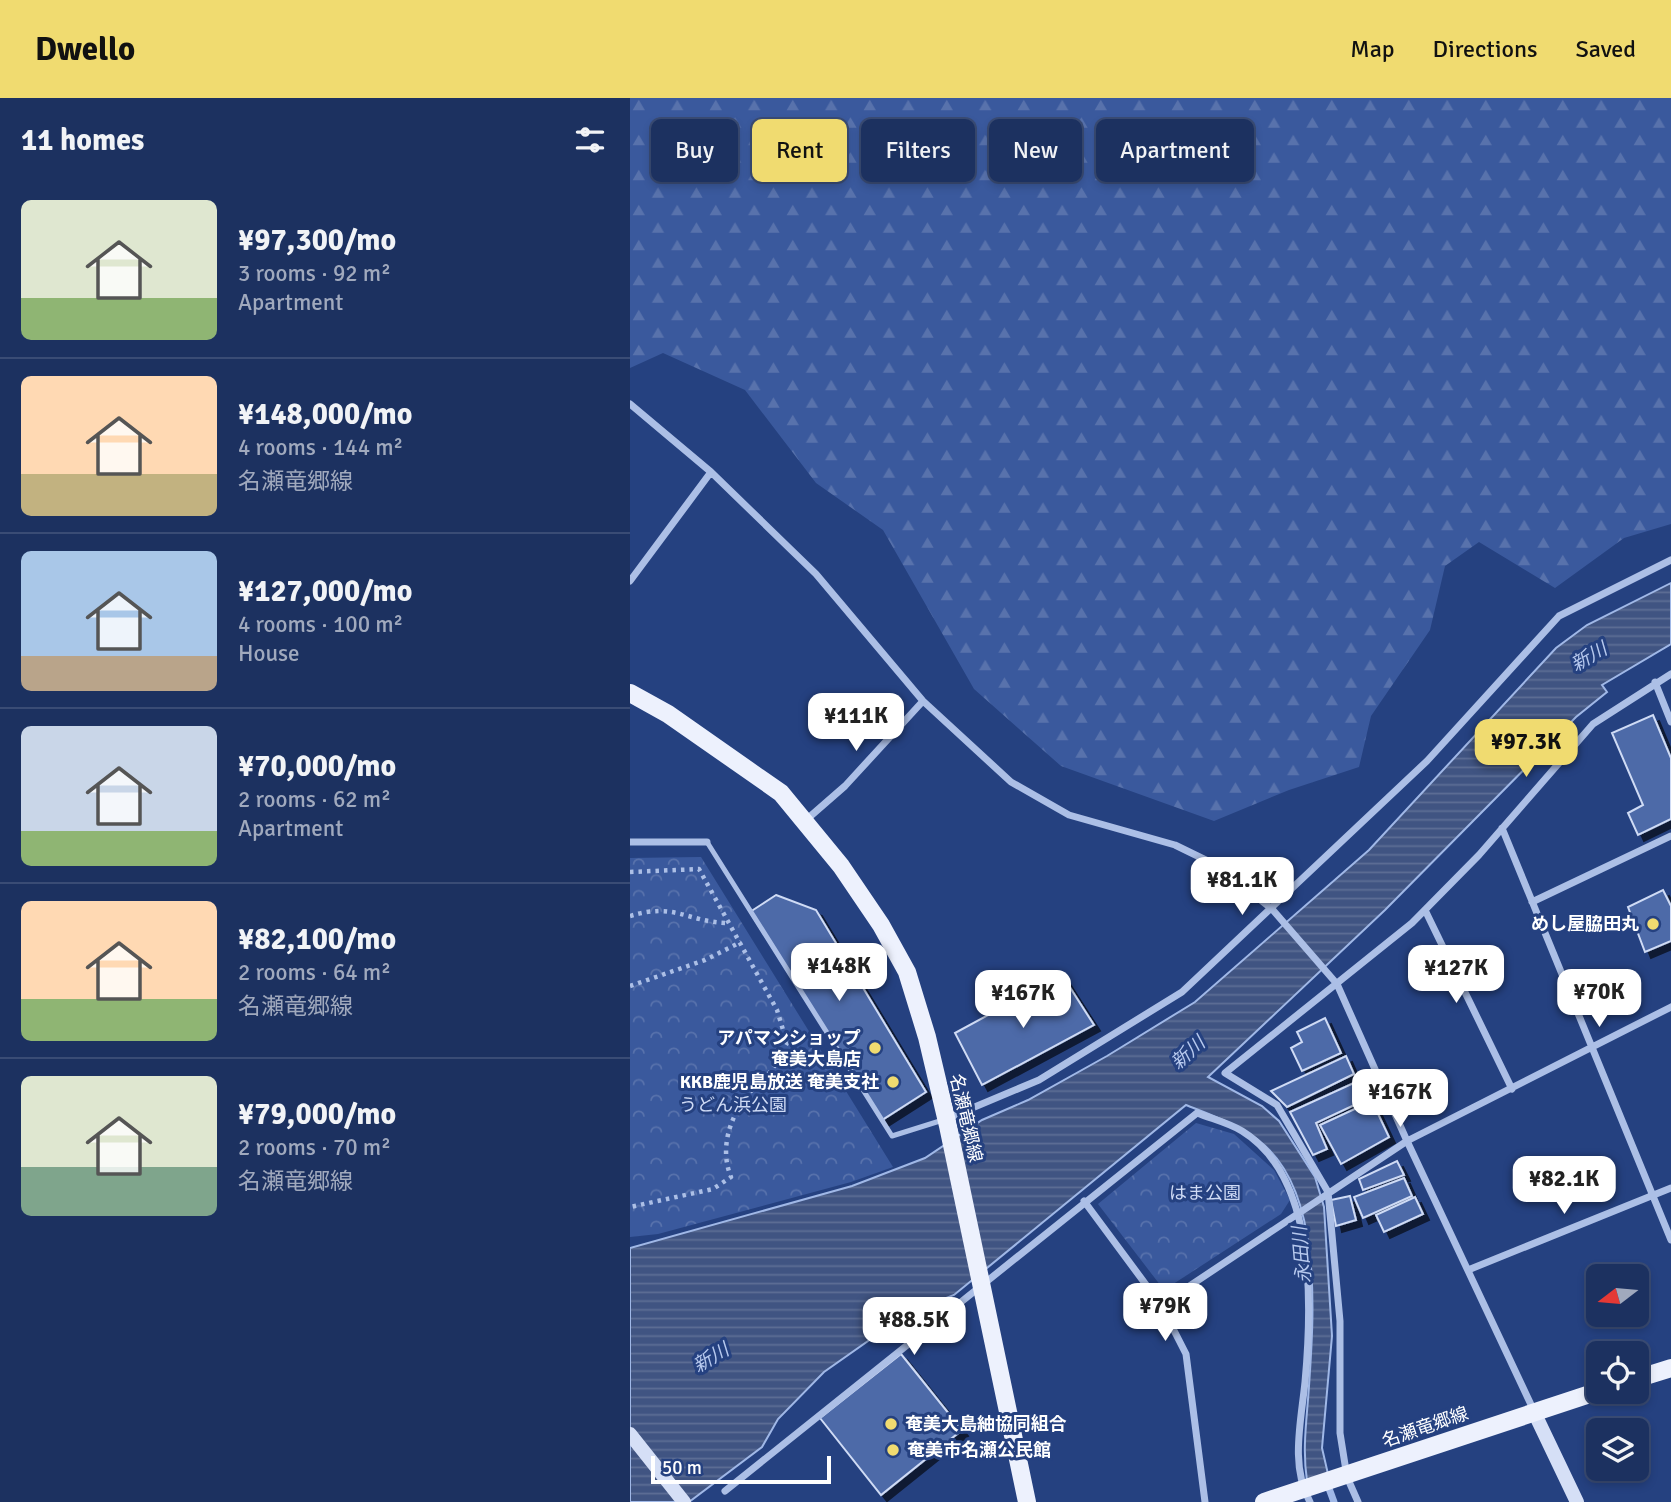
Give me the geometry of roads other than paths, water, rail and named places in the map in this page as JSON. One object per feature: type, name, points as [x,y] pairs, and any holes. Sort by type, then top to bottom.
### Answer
[{"type":"main road","name":"名瀬竜郷線","points":[[630,693],[668,714],[781,793],[841,866],[881,926],[907,972],[947,1123],[1027,1502]]},
{"type":"main road","points":[[1649,1375],[1671,1368]]},
{"type":"main road","name":"名瀬竜郷線","points":[[1264,1502],[1307,1496],[1347,1477],[1586,1395]]},
{"type":"street","points":[[630,404],[710,472],[816,574],[923,701],[1011,782],[1069,815],[1175,845],[1206,860],[1272,909],[1337,984],[1407,1141],[1577,1502]]},
{"type":"street","points":[[630,581],[710,472]]},
{"type":"street","points":[[947,1123],[1039,1080],[1182,992],[1427,761],[1559,616],[1671,560]]},
{"type":"street","points":[[1358,1502],[1347,1477],[1340,1433],[1340,1321],[1328,1192],[1277,1105],[1224,1073],[1425,910],[1502,828],[1593,724],[1671,674]]},
{"type":"street","points":[[1655,682],[1671,722]]},
{"type":"street","points":[[804,821],[845,786],[923,701]]},
{"type":"street","points":[[1502,828],[1671,1240]]},
{"type":"street","points":[[1532,902],[1671,836]]},
{"type":"street","points":[[630,842],[707,842]]},
{"type":"street","points":[[1425,910],[1511,1089]]},
{"type":"street","points":[[1161,1305],[1407,1141],[1671,1007]]},
{"type":"street","points":[[725,1491],[979,1281],[1197,1114],[1241,1131],[1259,1145],[1279,1169],[1299,1214],[1307,1278],[1308,1338],[1298,1456],[1307,1496]]},
{"type":"street","points":[[1468,1270],[1671,1188]]},
{"type":"street","points":[[1084,1201],[1161,1305],[1186,1354],[1205,1502]]},
{"type":"street","points":[[630,1434],[684,1502]]},
{"type":"lane","points":[[707,842],[892,1136],[947,1123]]},
{"type":"water","name":"新川","points":[[1671,583],[1671,644],[1602,685],[1607,692],[1576,717],[1385,910],[1208,1077],[1262,1106],[1279,1121],[1315,1177],[1324,1207],[1332,1336],[1322,1448],[1328,1474],[1307,1481],[1305,1445],[1312,1289],[1304,1220],[1294,1188],[1279,1161],[1258,1140],[1233,1125],[1186,1105],[954,1295],[908,1313],[824,1372],[778,1419],[762,1447],[689,1502],[630,1502],[630,1248],[852,1186],[925,1158],[982,1120],[1028,1100],[1195,1002],[1369,850],[1556,648],[1587,625]]},
{"type":"waterway","name":"永田川","points":[[1327,1483],[1334,1502]]},
{"type":"place","name":"めし屋脇田丸","points":[[1653,924]]},
{"type":"place","name":"アパマンショップ 奄美大島店","points":[[875,1048]]},
{"type":"place","name":"KKB鹿児島放送 奄美支社","points":[[893,1082]]},
{"type":"place","name":"奄美大島紬協同組合","points":[[891,1424]]},
{"type":"place","name":"奄美市名瀬公民館","points":[[893,1450]]},
{"type":"park label","name":"うどん浜公園","points":[[733,1105]]},
{"type":"park label","name":"はま公園","points":[[1205,1193]]}]
